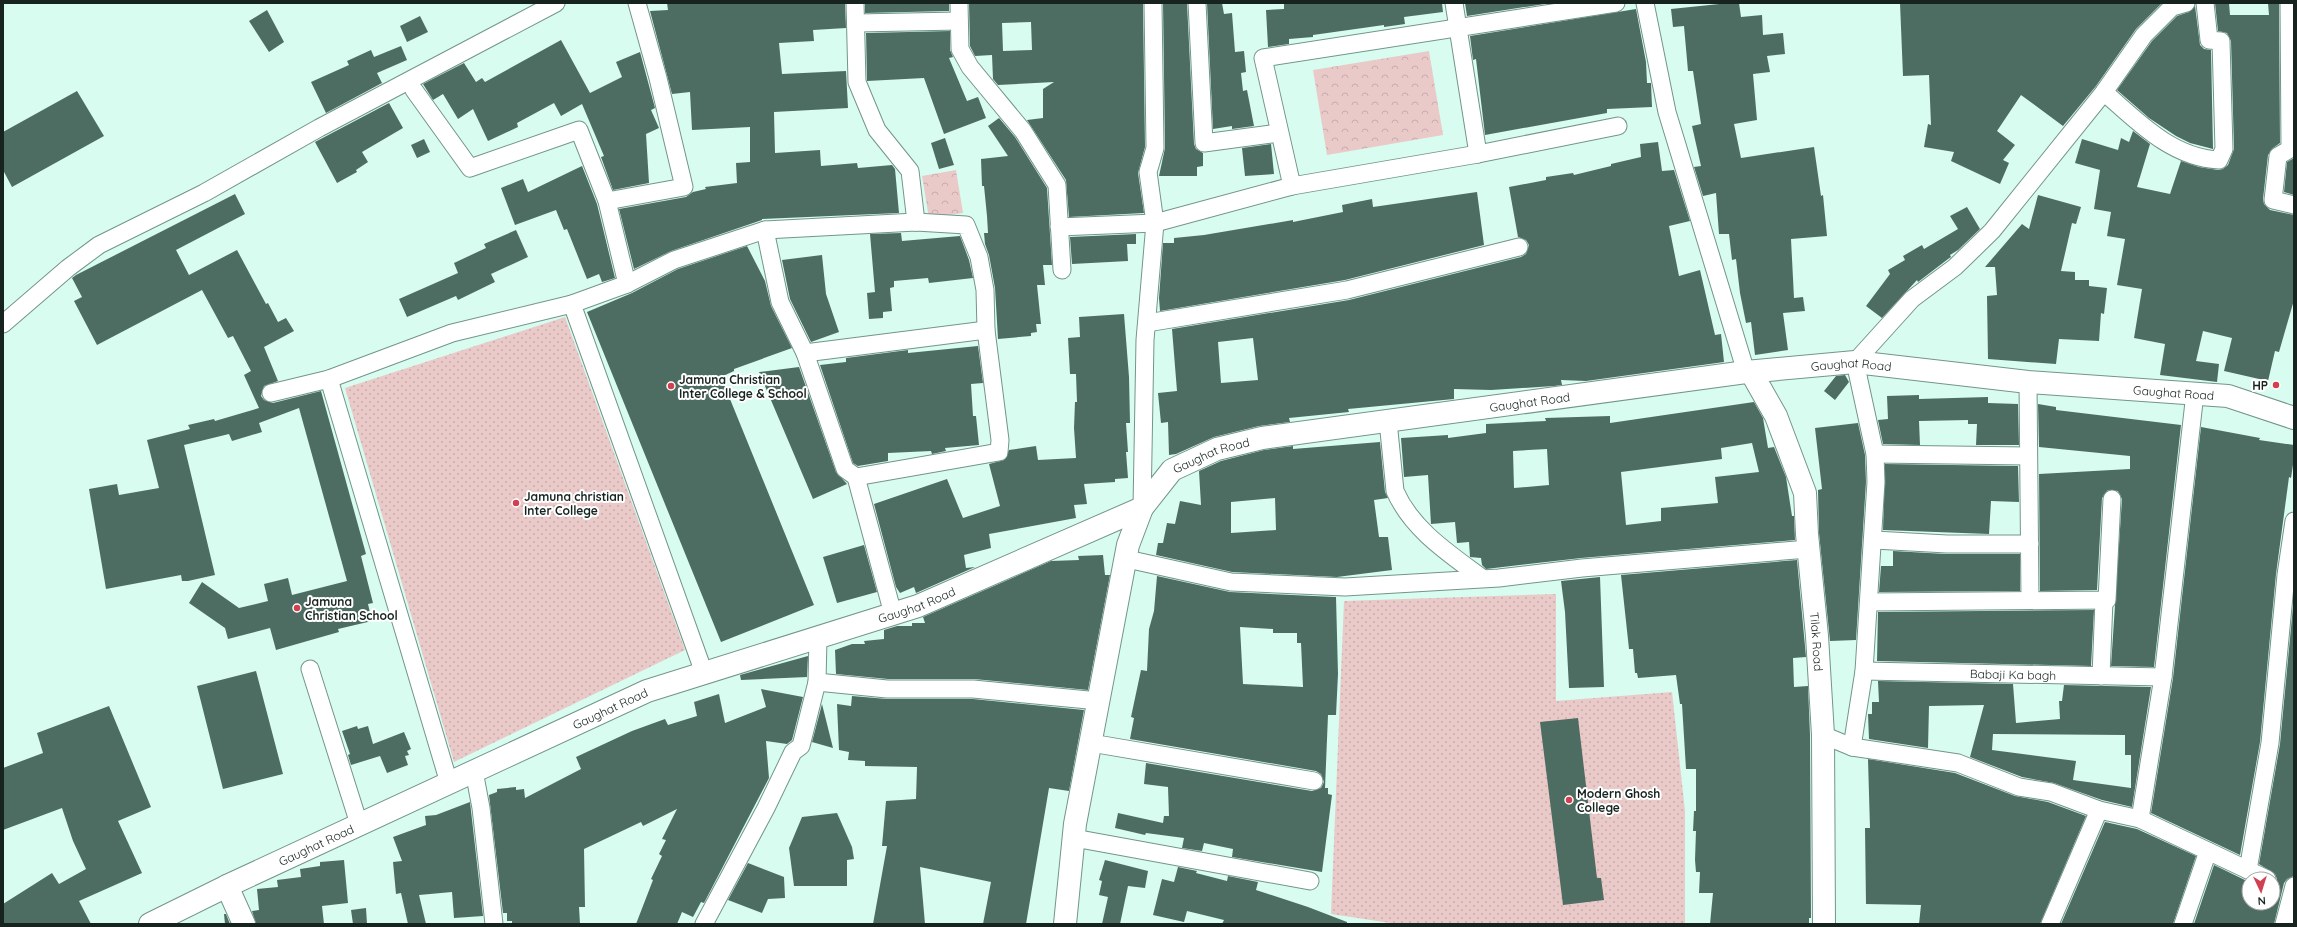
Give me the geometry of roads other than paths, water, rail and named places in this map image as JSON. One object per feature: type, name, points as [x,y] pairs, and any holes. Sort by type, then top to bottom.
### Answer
[{"type":"main road","name":"Gaughat Road","points":[[154,923],[227,886],[647,691],[918,606],[1142,508],[1172,470],[1217,449],[1262,438],[1748,372],[1855,362],[2028,382],[2228,396],[2294,418]]},
{"type":"main road","name":"Tilak Road","points":[[1748,372],[1776,416],[1806,493],[1808,549],[1817,636],[1823,735],[1824,924]]},
{"type":"main road","points":[[1064,924],[1074,838],[1127,559],[1128,545],[1142,508]]},
{"type":"main road","points":[[227,886],[244,924]]},
{"type":"street","points":[[3,324],[68,268],[99,245],[204,193],[319,128],[556,3]]},
{"type":"street","points":[[607,201],[684,187],[658,78],[637,3]]},
{"type":"street","points":[[855,3],[857,23],[857,82],[877,130],[910,170],[916,222]]},
{"type":"street","points":[[959,3],[960,49],[970,67],[1022,131],[1057,185],[1062,270]]},
{"type":"street","points":[[1142,508],[1144,340],[1147,322],[1154,223],[1148,172],[1155,148],[1153,3]]},
{"type":"street","points":[[1197,3],[1204,144],[1279,133]]},
{"type":"street","points":[[1454,3],[1478,154]]},
{"type":"street","points":[[1292,186],[1263,58],[1458,26],[1616,3]]},
{"type":"street","points":[[1644,3],[1667,112],[1748,372]]},
{"type":"street","points":[[1852,747],[1864,672],[1870,602],[1874,540],[1875,454],[1855,362],[1912,299],[1955,267],[1992,231],[2104,92],[2144,35],[2172,7],[2186,3]]},
{"type":"street","points":[[2104,92],[2165,143],[2189,152],[2219,160],[2224,149],[2221,41],[2209,40],[2205,3]]},
{"type":"street","points":[[2288,3],[2290,149],[2278,156],[2273,200],[2294,205]]},
{"type":"street","points":[[857,23],[959,21]]},
{"type":"street","points":[[414,90],[470,168],[579,130],[607,201],[627,284]]},
{"type":"street","points":[[1059,226],[1154,223],[1292,186],[1478,154],[1618,126]]},
{"type":"street","points":[[271,393],[329,379],[452,333],[572,304],[627,284],[674,260],[765,230],[916,222],[966,225],[979,257],[985,290],[986,330],[1000,440],[999,452],[856,478]]},
{"type":"street","points":[[765,230],[780,302],[805,353],[845,469],[856,478],[893,614]]},
{"type":"street","points":[[1147,322],[1347,290],[1519,247]]},
{"type":"street","points":[[572,304],[704,673]]},
{"type":"street","points":[[805,353],[986,330]]},
{"type":"street","points":[[329,379],[449,783]]},
{"type":"street","points":[[2028,382],[2030,600]]},
{"type":"street","points":[[2140,819],[2162,677],[2195,393]]},
{"type":"street","points":[[1388,421],[1395,491],[1398,498],[1425,533],[1482,578]]},
{"type":"street","points":[[1875,454],[2028,456]]},
{"type":"street","points":[[1870,602],[2107,600],[2112,499]]},
{"type":"street","points":[[1823,735],[1852,747],[1958,763],[2019,787],[2051,792],[2099,810],[2140,819],[2248,870],[2270,743],[2286,575],[2294,521]]},
{"type":"street","points":[[1874,540],[1947,544],[2030,544]]},
{"type":"street","points":[[1127,559],[1231,582],[1318,587],[1482,578],[1808,549]]},
{"type":"street","points":[[2101,676],[2104,600]]},
{"type":"street","points":[[704,924],[766,808],[793,752],[801,746],[817,682],[818,638]]},
{"type":"street","points":[[310,669],[359,824]]},
{"type":"street","name":"Babaji Ka bagh","points":[[1864,672],[2162,677]]},
{"type":"street","points":[[817,682],[887,688],[973,689],[1099,701]]},
{"type":"street","points":[[1091,743],[1314,781]]},
{"type":"street","points":[[474,771],[481,808],[494,924]]},
{"type":"street","points":[[2050,924],[2099,810]]},
{"type":"street","points":[[1074,838],[1310,881]]},
{"type":"street","points":[[2183,924],[2208,852]]},
{"type":"street","points":[[2281,882],[2294,886],[2284,924]]},
{"type":"place","name":"HP","points":[[2276,385]]},
{"type":"place","name":"Jamuna Christian Inter College & School","points":[[671,386]]},
{"type":"place","name":"Jamuna christian Inter College","points":[[516,503]]},
{"type":"place","name":"Jamuna Christian School","points":[[297,608]]},
{"type":"place","name":"Modern Ghosh College","points":[[1569,800]]}]
